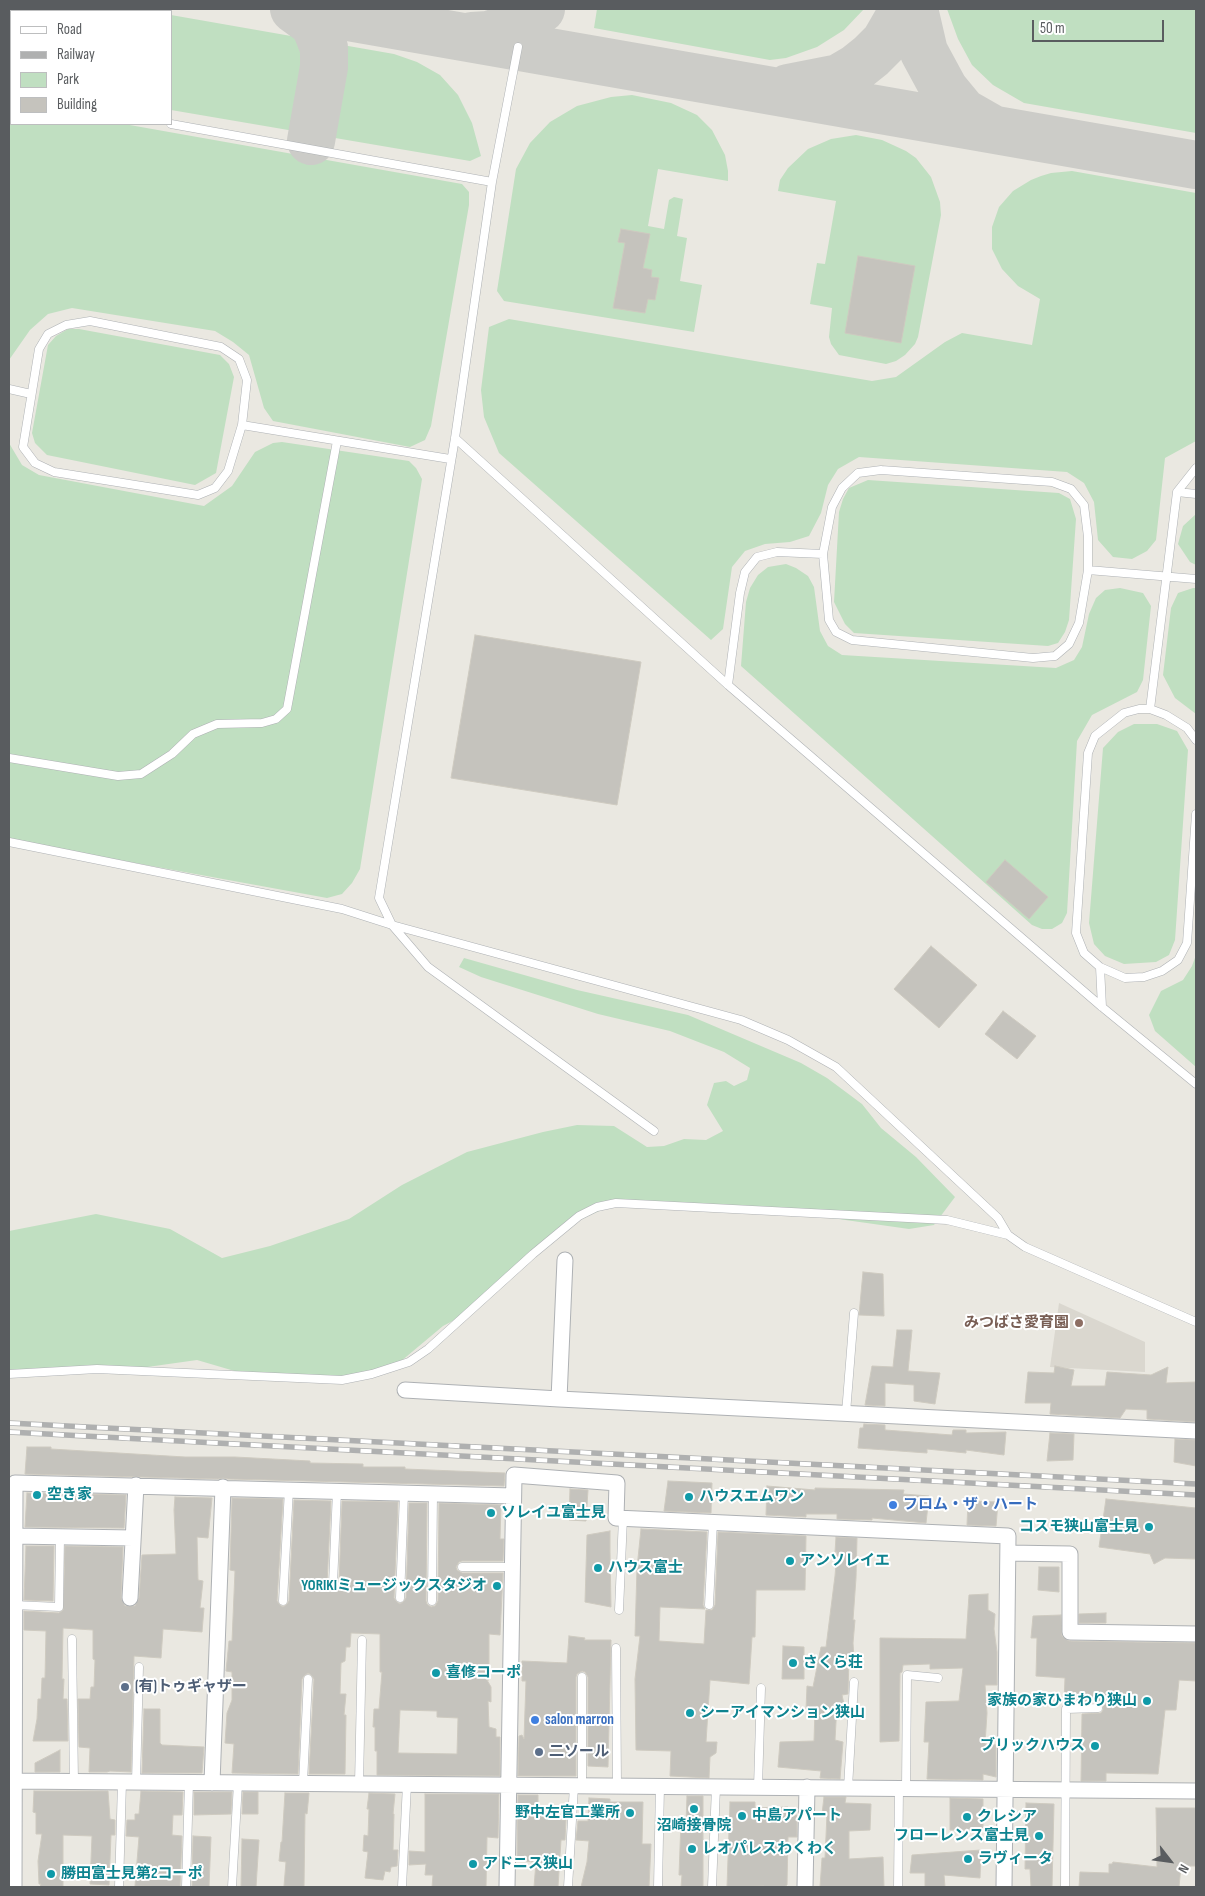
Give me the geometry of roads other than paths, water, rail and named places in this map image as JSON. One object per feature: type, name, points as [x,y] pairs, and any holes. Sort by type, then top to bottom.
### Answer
[{"type":"street","points":[[559,1399],[565,1260]]},
{"type":"street","points":[[405,1390],[1196,1431]]},
{"type":"street","points":[[507,1887],[514,1475],[617,1483],[616,1518],[1008,1536],[1004,1887]]},
{"type":"street","points":[[14,1887],[15,1483],[514,1496]]},
{"type":"street","points":[[130,1598],[136,1485]]},
{"type":"street","points":[[212,1783],[223,1488]]},
{"type":"street","points":[[14,1536],[133,1538]]},
{"type":"street","points":[[1008,1553],[1070,1554],[1070,1632],[1196,1634]]},
{"type":"street","points":[[14,1781],[1196,1790]]},
{"type":"street","points":[[805,1887],[807,1787]]},
{"type":"lane","points":[[518,46],[492,182],[454,438],[379,898],[392,925],[428,967],[654,1131]]},
{"type":"lane","points":[[172,124],[492,182]]},
{"type":"lane","points":[[90,321],[221,347],[239,359],[246,380],[242,425],[228,470],[215,488],[198,495],[54,472],[35,463],[23,447],[39,348],[48,334],[66,325],[90,321]]},
{"type":"lane","points":[[9,389],[32,394]]},
{"type":"lane","points":[[242,425],[450,459]]},
{"type":"lane","points":[[454,438],[728,685],[1102,1007],[1196,1084]]},
{"type":"lane","points":[[9,758],[118,776],[141,774],[172,754],[193,734],[217,724],[262,723],[276,719],[287,709],[337,441]]},
{"type":"lane","points":[[1150,709],[1177,492],[1196,468]]},
{"type":"lane","points":[[881,470],[1052,482],[1071,489],[1084,505],[1088,537],[1088,570],[1079,623],[1069,644],[1055,656],[1033,658],[852,640],[836,632],[828,620],[823,554],[832,507],[842,488],[858,472],[881,470]]},
{"type":"lane","points":[[1177,492],[1196,494]]},
{"type":"lane","points":[[728,685],[744,572],[757,557],[776,552],[823,554]]},
{"type":"lane","points":[[1088,570],[1196,579]]},
{"type":"lane","points":[[1196,740],[1187,728],[1166,715],[1150,709],[1139,709],[1124,713],[1095,736],[1088,753],[1076,933],[1084,954],[1100,967],[1125,978],[1144,977],[1162,970],[1178,960],[1187,943],[1196,814]]},
{"type":"lane","points":[[9,842],[342,909],[392,925],[741,1020],[788,1040],[836,1067],[998,1218],[1008,1235]]},
{"type":"lane","points":[[1100,967],[1102,1007]]},
{"type":"lane","points":[[9,1374],[97,1369],[342,1380],[372,1374],[409,1362],[428,1349],[532,1254],[578,1216],[597,1207],[616,1203],[947,1220],[1008,1235],[1025,1247],[1196,1322]]},
{"type":"lane","points":[[846,1413],[854,1312]]},
{"type":"lane","points":[[283,1601],[289,1490]]},
{"type":"lane","points":[[333,1584],[336,1491]]},
{"type":"lane","points":[[400,1598],[404,1493]]},
{"type":"lane","points":[[432,1601],[433,1493]]},
{"type":"lane","points":[[619,1610],[624,1518]]},
{"type":"lane","points":[[709,1605],[713,1522]]},
{"type":"lane","points":[[14,1605],[59,1606],[60,1537]]},
{"type":"lane","points":[[462,1567],[512,1567]]},
{"type":"lane","points":[[72,1639],[74,1782]]},
{"type":"lane","points":[[359,1784],[362,1640]]},
{"type":"lane","points":[[616,1648],[617,1786]]},
{"type":"lane","points":[[120,1887],[139,1667]]},
{"type":"lane","points":[[898,1887],[907,1675],[938,1678]]},
{"type":"lane","points":[[568,1887],[578,1786],[582,1677]]},
{"type":"lane","points":[[304,1783],[308,1679]]},
{"type":"lane","points":[[848,1788],[854,1682]]},
{"type":"lane","points":[[758,1787],[761,1688]]},
{"type":"lane","points":[[1064,1887],[1066,1709],[1098,1708]]},
{"type":"lane","points":[[186,1887],[188,1782]]},
{"type":"lane","points":[[232,1887],[238,1783]]},
{"type":"lane","points":[[402,1887],[407,1784]]},
{"type":"lane","points":[[658,1887],[660,1786]]},
{"type":"lane","points":[[712,1887],[716,1787]]},
{"type":"railway","points":[[9,1423],[1196,1484]]},
{"type":"railway","points":[[9,1432],[1196,1495]]},
{"type":"place","name":"みつばさ愛育園","points":[[1079,1323]]},
{"type":"place","name":"空き家","points":[[37,1495]]},
{"type":"place","name":"ハウスエムワン","points":[[689,1497]]},
{"type":"place","name":"フロム・ザ・ハート","points":[[893,1505]]},
{"type":"place","name":"ソレイユ富士見","points":[[491,1513]]},
{"type":"place","name":"コスモ狭山富士見","points":[[1149,1527]]},
{"type":"place","name":"アンソレイエ","points":[[790,1561]]},
{"type":"place","name":"ハウス富士","points":[[598,1568]]},
{"type":"place","name":"YORIKIミュージックスタジオ","points":[[497,1586]]},
{"type":"place","name":"さくら荘","points":[[793,1663]]},
{"type":"place","name":"喜修コーポ","points":[[436,1673]]},
{"type":"place","name":"(有)トゥギャザー","points":[[125,1687]]},
{"type":"place","name":"家族の家ひまわり狭山","points":[[1147,1701]]},
{"type":"place","name":"シーアイマンション狭山","points":[[690,1713]]},
{"type":"place","name":"salon marron","points":[[535,1720]]},
{"type":"place","name":"ブリックハウス","points":[[1095,1746]]},
{"type":"place","name":"二ソール","points":[[539,1752]]},
{"type":"place","name":"沼崎接骨院","points":[[694,1809]]},
{"type":"place","name":"野中左官工業所","points":[[630,1813]]},
{"type":"place","name":"中島アパート","points":[[742,1816]]},
{"type":"place","name":"クレシア","points":[[967,1817]]},
{"type":"place","name":"フローレンス富士見","points":[[1039,1836]]},
{"type":"place","name":"レオパレスわくわく","points":[[692,1849]]},
{"type":"place","name":"ラヴィータ","points":[[968,1859]]},
{"type":"place","name":"アドニス狭山","points":[[473,1864]]},
{"type":"place","name":"勝田富士見第2コーポ","points":[[51,1874]]}]
